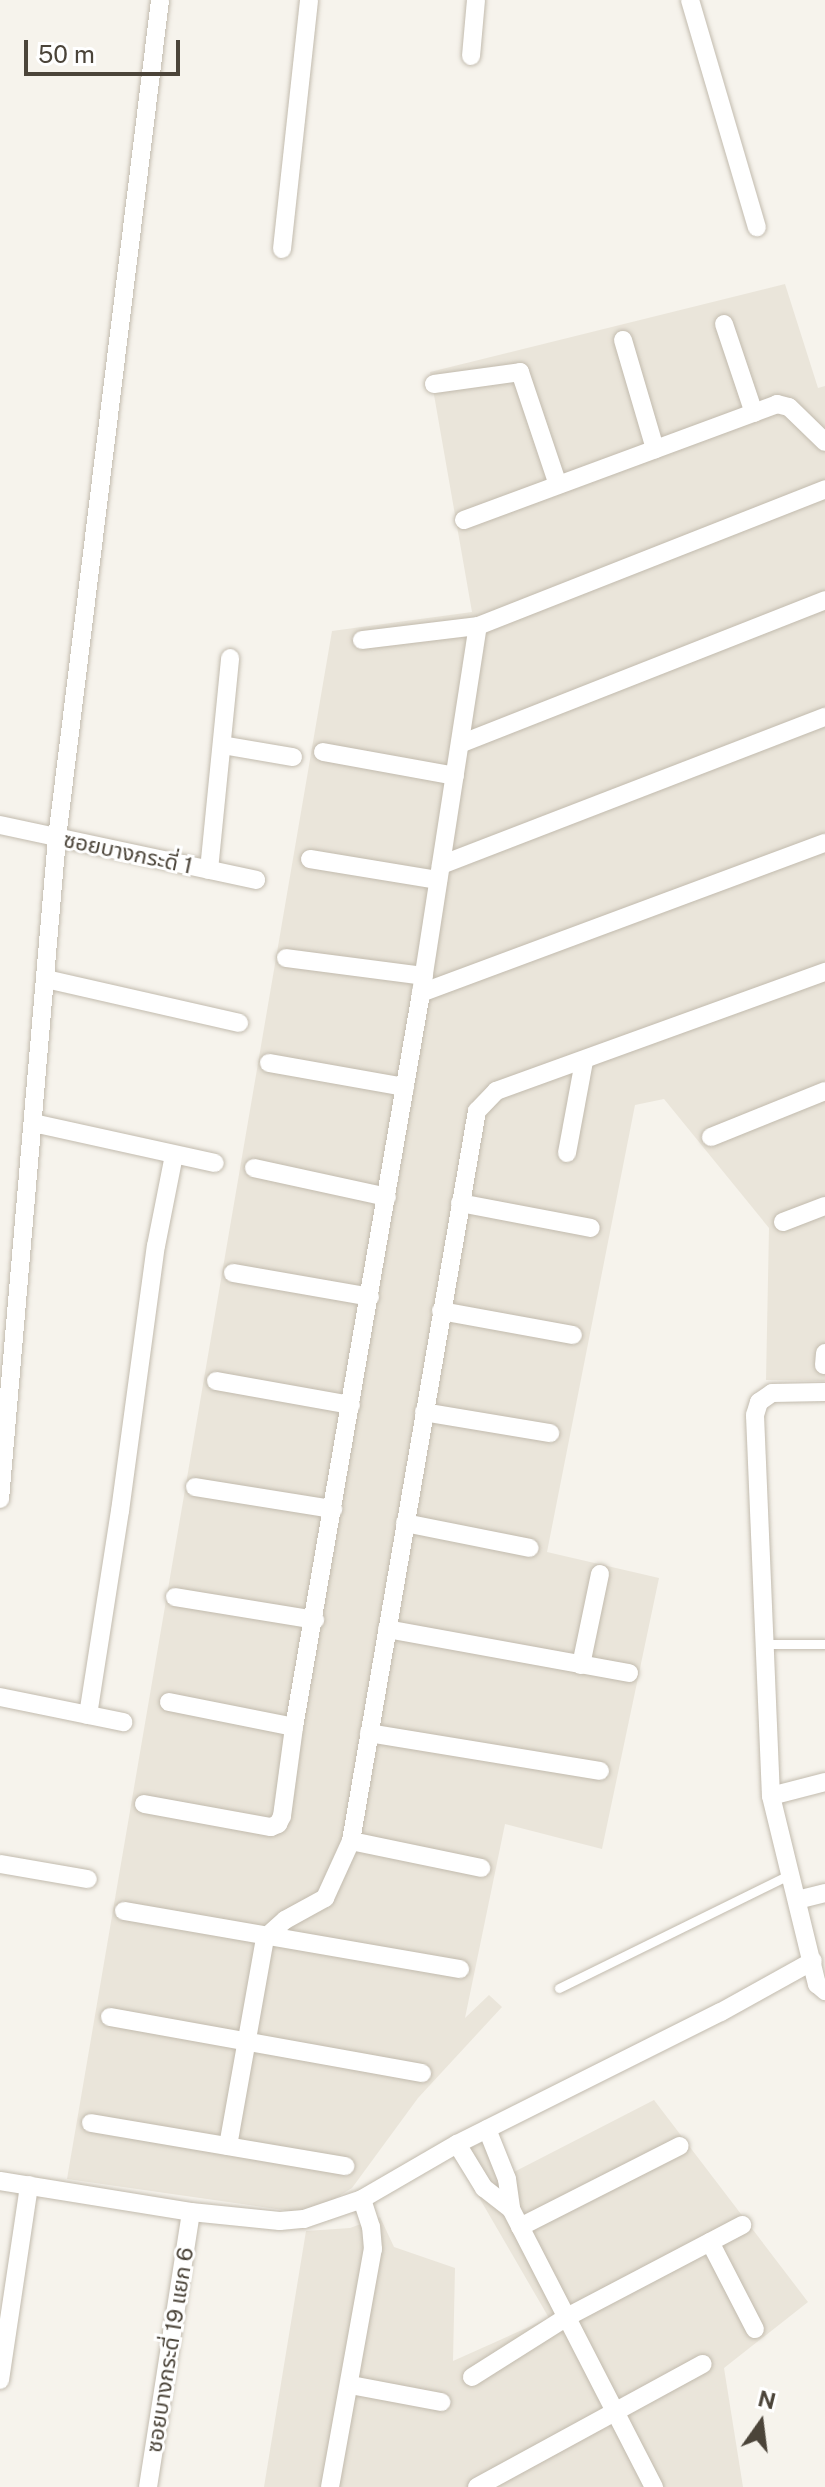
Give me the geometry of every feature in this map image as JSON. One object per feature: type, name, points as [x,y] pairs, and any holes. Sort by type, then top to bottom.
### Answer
[{"type":"street","points":[[0,1499],[6,1365],[33,1123],[57,838],[160,0]]},
{"type":"street","points":[[282,249],[309,0]]},
{"type":"street","points":[[471,56],[476,0]]},
{"type":"street","points":[[690,0],[757,227]]},
{"type":"street","points":[[724,324],[754,413]]},
{"type":"street","points":[[623,340],[655,449]]},
{"type":"street","points":[[434,384],[520,372],[558,485]]},
{"type":"street","points":[[464,520],[784,404],[825,442]]},
{"type":"street","points":[[362,640],[478,626],[825,489]]},
{"type":"street","points":[[460,744],[825,600]]},
{"type":"street","points":[[144,1804],[275,1826],[282,1816],[294,1727],[423,984],[478,626]]},
{"type":"street","points":[[209,870],[230,658]]},
{"type":"street","points":[[310,859],[440,872],[825,717]]},
{"type":"street","points":[[222,745],[293,757]]},
{"type":"street","points":[[323,752],[455,776]]},
{"type":"street","name":"ซอยบางกระดี่ 1","points":[[0,825],[256,880]]},
{"type":"street","points":[[286,958],[423,984],[825,843]]},
{"type":"street","points":[[228,2146],[265,1938],[285,1920],[325,1898],[351,1841],[473,1120],[481,1105],[496,1091],[825,972]]},
{"type":"street","points":[[46,979],[239,1023]]},
{"type":"street","points":[[567,1153],[584,1061]]},
{"type":"street","points":[[269,1063],[405,1087]]},
{"type":"street","points":[[711,1137],[825,1091]]},
{"type":"street","points":[[33,1123],[215,1163]]},
{"type":"street","points":[[88,1715],[156,1246],[174,1155]]},
{"type":"street","points":[[254,1168],[387,1197]]},
{"type":"street","points":[[460,1203],[591,1228]]},
{"type":"street","points":[[783,1222],[825,1206]]},
{"type":"street","points":[[233,1273],[370,1297]]},
{"type":"street","points":[[441,1311],[573,1335]]},
{"type":"street","points":[[216,1381],[351,1405]]},
{"type":"street","points":[[825,1392],[772,1393],[756,1408],[771,1796],[817,1984],[825,1991]]},
{"type":"street","points":[[424,1412],[550,1433]]},
{"type":"street","points":[[195,1487],[333,1509]]},
{"type":"street","points":[[405,1523],[530,1548]]},
{"type":"street","points":[[581,1665],[600,1574]]},
{"type":"street","points":[[175,1597],[315,1620]]},
{"type":"street","points":[[387,1629],[629,1673]]},
{"type":"street","points":[[0,1697],[123,1722]]},
{"type":"street","points":[[169,1702],[294,1727]]},
{"type":"street","points":[[369,1733],[600,1771]]},
{"type":"street","points":[[771,1796],[825,1782]]},
{"type":"street","points":[[351,1841],[481,1868]]},
{"type":"street","points":[[0,1864],[88,1879]]},
{"type":"street","points":[[797,1900],[825,1893]]},
{"type":"street","points":[[124,1911],[265,1938],[460,1969]]},
{"type":"street","points":[[0,2181],[191,2212],[280,2221],[304,2219],[362,2199],[457,2144],[721,2012],[813,1961]]},
{"type":"street","points":[[110,2017],[422,2073]]},
{"type":"street","points":[[91,2123],[345,2166]]},
{"type":"street","points":[[487,2129],[507,2179],[511,2209],[654,2487]]},
{"type":"street","points":[[457,2144],[484,2188],[511,2209]]},
{"type":"street","points":[[520,2227],[680,2146]]},
{"type":"street","points":[[0,2380],[29,2185]]},
{"type":"street","points":[[330,2487],[351,2385],[373,2249],[371,2227],[362,2199]]},
{"type":"street","name":"ซอยบางกระดี่ 19 แยก 6","points":[[148,2487],[191,2212]]},
{"type":"street","points":[[472,2377],[567,2317],[742,2225]]},
{"type":"street","points":[[710,2242],[755,2329]]},
{"type":"street","points":[[477,2487],[703,2364]]},
{"type":"street","points":[[351,2385],[441,2402]]},
{"type":"lane","points":[[764,1644],[825,1644]]},
{"type":"lane","points":[[559,1988],[789,1875]]},
{"type":"shaded area","points":[[785,284],[818,388],[825,386],[825,1381],[766,1380],[769,1228],[664,1099],[635,1105],[547,1552],[659,1578],[602,1849],[505,1824],[465,2018],[489,1995],[502,2007],[418,2098],[352,2188],[318,2209],[304,2213],[67,2179],[332,631],[472,612],[430,372]]},
{"type":"shaded area","points":[[654,2100],[808,2302],[724,2368],[743,2487],[264,2487],[306,2231],[350,2228],[380,2217],[394,2247],[455,2268],[453,2361],[549,2318],[455,2156],[496,2135],[512,2173]]}]
